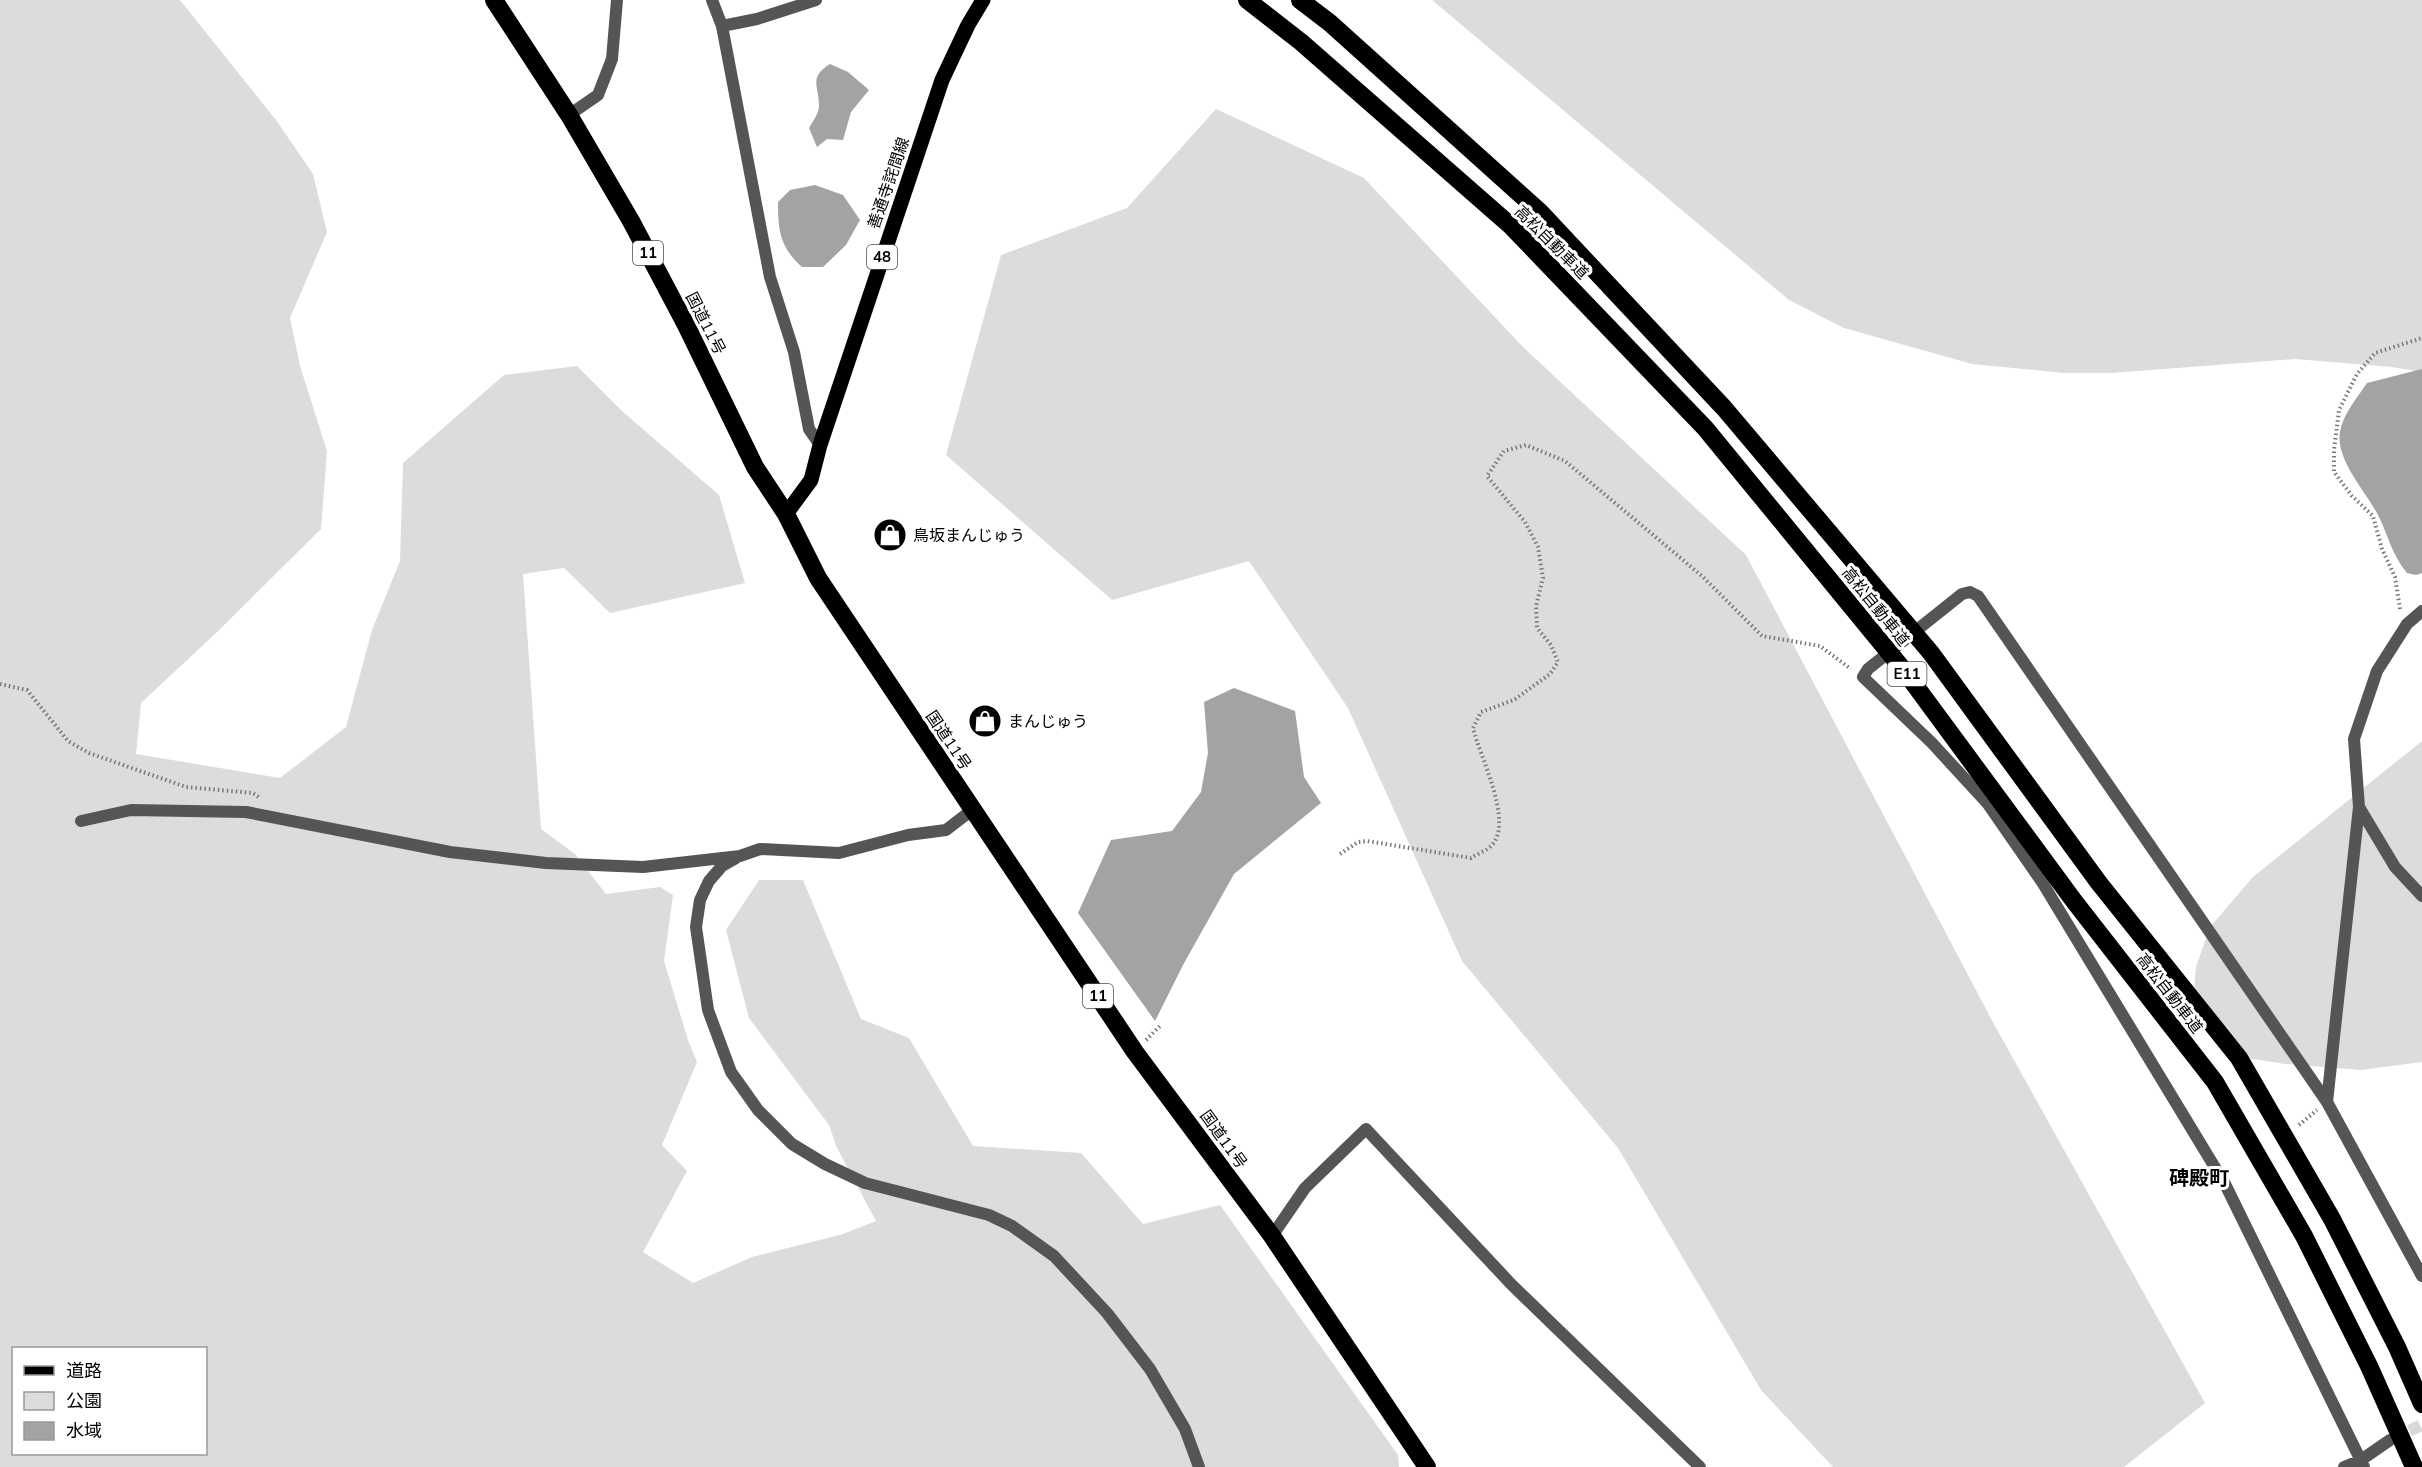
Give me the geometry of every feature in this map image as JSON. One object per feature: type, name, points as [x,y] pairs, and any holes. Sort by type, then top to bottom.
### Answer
[{"type":"highway","name":"国道11号","points":[[494,0],[569,116],[631,221],[686,325],[755,467],[786,514],[818,578],[1135,1052],[1272,1236],[1427,1467]]},
{"type":"highway","name":"高松自動車道","points":[[1247,0],[1301,42],[1510,226],[1705,428],[1906,673],[2074,901],[2215,1082],[2304,1236],[2368,1366],[2414,1467]]},
{"type":"highway","name":"高松自動車道","points":[[1300,0],[1330,23],[1540,212],[1724,408],[1931,653],[2099,883],[2239,1058],[2332,1220],[2397,1347],[2422,1404]]},
{"type":"main road","name":"善通寺詫間線","points":[[786,514],[811,480],[820,445],[942,80],[968,25],[983,0]]},
{"type":"street","points":[[569,116],[598,95],[612,59],[617,0]]},
{"type":"street","points":[[712,0],[722,26],[763,248],[794,352],[809,429],[820,445]]},
{"type":"street","points":[[722,26],[757,19],[816,0]]},
{"type":"street","points":[[2363,1463],[2225,1184],[2043,882],[1988,804],[1866,673],[1962,594],[1970,592],[1978,596],[2327,1102],[2422,1276]]},
{"type":"street","points":[[2327,1102],[2359,807],[2354,739],[2377,670],[2407,624],[2422,611]]},
{"type":"street","points":[[2359,807],[2395,867],[2422,896]]},
{"type":"street","points":[[81,821],[132,810],[246,812],[450,852],[546,863],[643,867],[740,856]]},
{"type":"street","points":[[972,810],[946,830],[908,835],[839,853],[760,849],[722,866],[709,880],[700,900],[696,927],[708,1010],[731,1072],[758,1110],[792,1144],[825,1164],[865,1183],[989,1215],[1012,1226],[1054,1256],[1107,1313],[1150,1369],[1185,1429],[1198,1467]]},
{"type":"street","points":[[1272,1236],[1305,1188],[1366,1129],[1511,1284],[1700,1467]]},
{"type":"street","points":[[2344,1467],[2363,1463],[2390,1440]]},
{"type":"path","points":[[2407,624],[2400,610],[2395,577],[2382,549],[2373,516],[2352,496],[2334,471],[2334,450],[2339,410],[2356,374],[2375,353],[2422,338]]},
{"type":"path","points":[[1340,854],[1358,842],[1367,841],[1471,858],[1492,845],[1496,837],[1499,815],[1496,796],[1473,728],[1481,712],[1515,699],[1550,674],[1558,662],[1551,645],[1537,628],[1536,606],[1543,578],[1538,547],[1525,522],[1487,476],[1504,451],[1526,445],[1565,461],[1702,576],[1762,636],[1820,646],[1866,673]]},
{"type":"path","points":[[0,684],[27,690],[68,741],[89,753],[186,787],[253,793],[262,800]]},
{"type":"path","points":[[2299,1125],[2327,1102]]},
{"type":"green space","points":[[0,0],[180,0],[276,120],[313,174],[327,232],[290,318],[300,366],[327,451],[321,529],[141,703],[136,754],[280,778],[346,727],[372,630],[400,561],[403,463],[504,375],[577,366],[622,411],[719,495],[745,583],[610,613],[564,568],[523,574],[541,829],[575,854],[606,894],[660,887],[673,895],[664,961],[697,1062],[662,1145],[687,1171],[643,1252],[693,1283],[752,1257],[843,1234],[876,1221],[837,1148],[829,1125],[749,1018],[726,930],[759,880],[803,880],[861,1019],[909,1038],[973,1146],[1081,1153],[1143,1224],[1220,1205],[1398,1455],[1399,1467],[0,1467]]},
{"type":"green space","points":[[1432,0],[2422,0],[2422,372],[2392,367],[2295,359],[2112,373],[2064,373],[1972,364],[1844,328],[1789,300]]},
{"type":"green space","points":[[1216,109],[1364,178],[1524,348],[1746,555],[1995,1026],[2205,1403],[2124,1467],[1833,1467],[1761,1390],[1618,1148],[1462,961],[1348,708],[1249,561],[1112,600],[946,455],[1001,255],[1127,208]]},
{"type":"green space","points":[[2422,741],[2422,1062],[2361,1070],[2285,1064],[2241,1057],[2194,990],[2196,967],[2210,927],[2253,877]]},
{"type":"water","points":[[830,64],[848,72],[869,90],[851,112],[843,140],[827,139],[817,147],[809,128],[819,109],[816,82],[819,74]]},
{"type":"water","points":[[815,185],[843,195],[860,220],[846,245],[823,267],[802,267],[789,252],[782,238],[778,202],[790,190]]},
{"type":"water","points":[[2422,369],[2422,573],[2416,575],[2407,573],[2402,566],[2378,515],[2347,464],[2342,453],[2340,432],[2347,413],[2367,383]]},
{"type":"water","points":[[1234,688],[1295,711],[1304,777],[1321,803],[1234,874],[1183,965],[1155,1021],[1078,913],[1111,840],[1172,831],[1201,792],[1208,753],[1204,702]]},
{"type":"tunnel","points":[[2393,1438],[2422,1425]]},
{"type":"place","name":"鳥坂まんじゅう","points":[[890,535]]},
{"type":"place","name":"まんじゅう","points":[[985,721]]},
{"type":"district","name":"碑殿町","points":[[2199,1178]]}]
